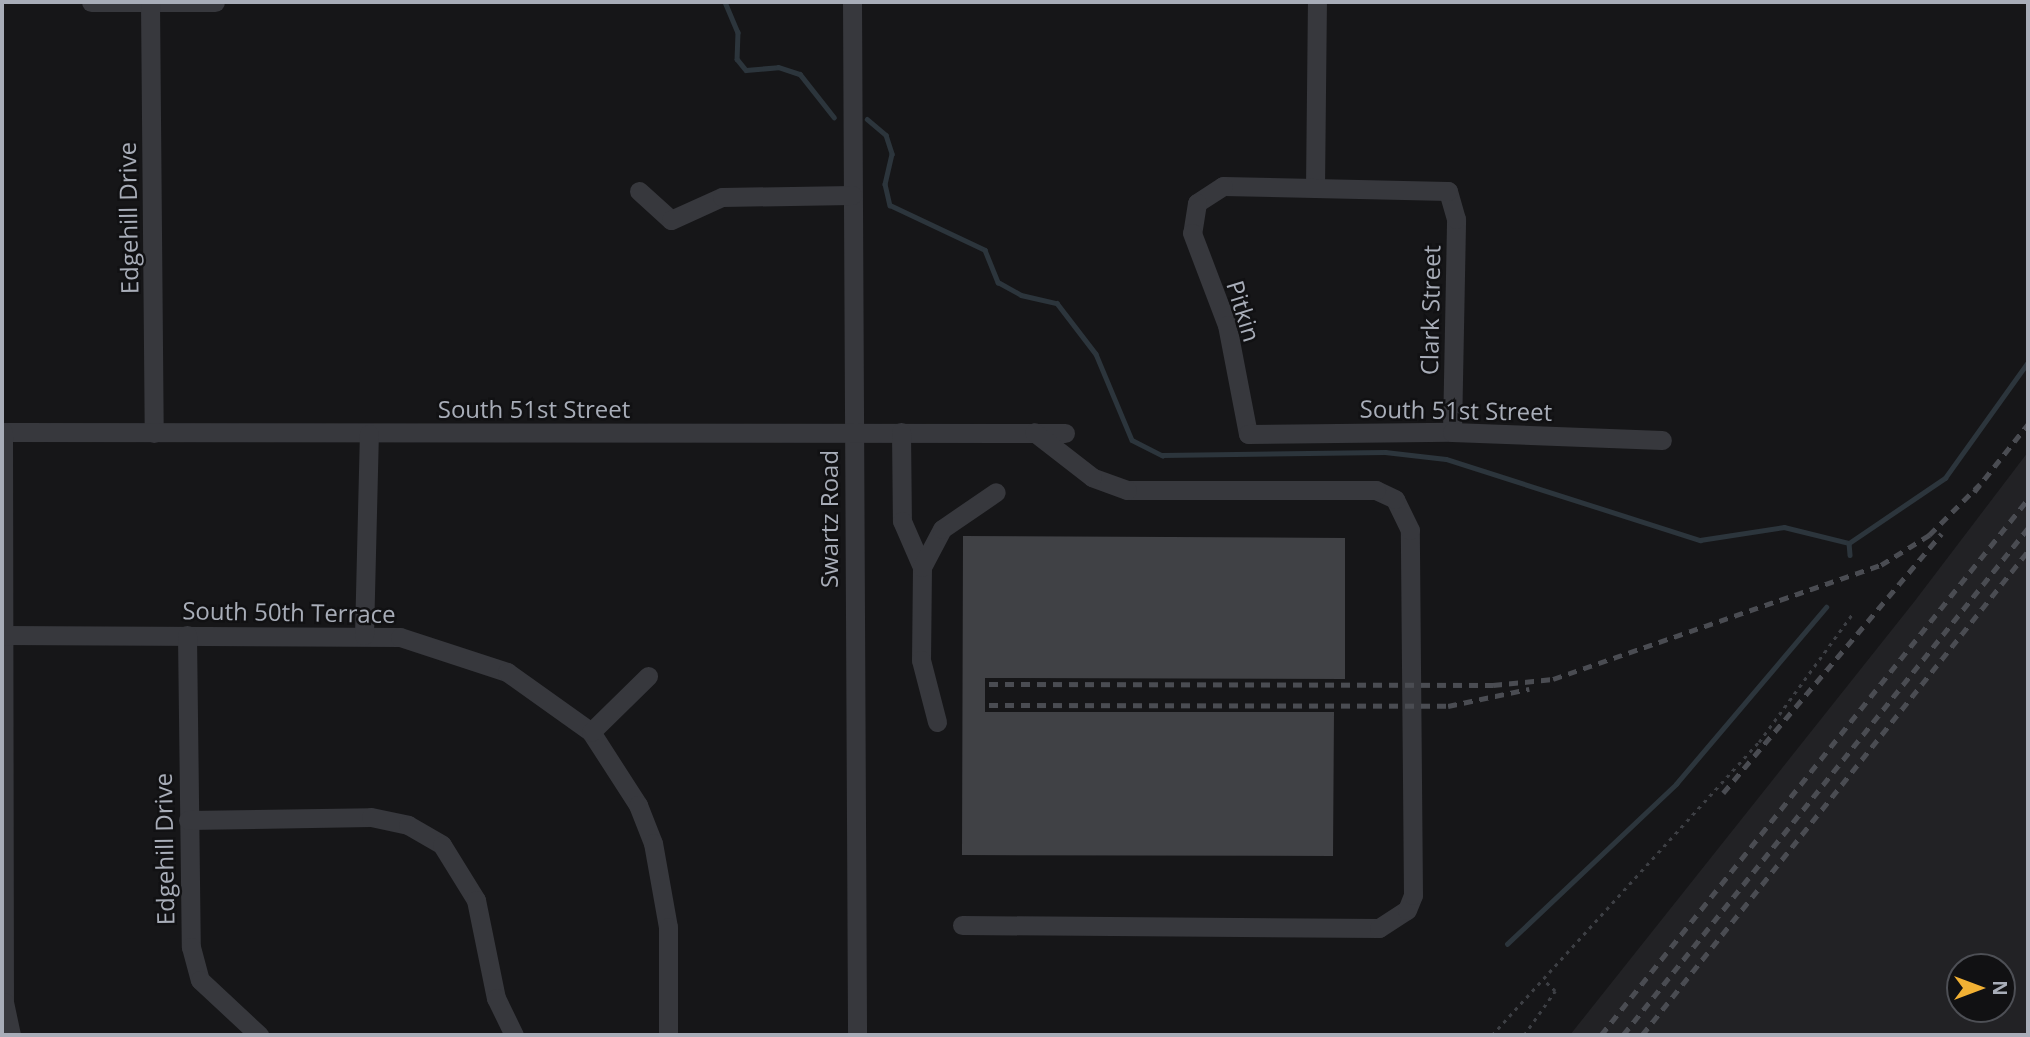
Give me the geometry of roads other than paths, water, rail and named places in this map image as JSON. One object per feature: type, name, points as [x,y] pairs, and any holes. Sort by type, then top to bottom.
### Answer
[{"type":"street","points":[[96,2],[215,2]]},
{"type":"street","name":"Swartz Road","points":[[852,2],[857,1035]]},
{"type":"street","points":[[1315,188],[1317,2]]},
{"type":"street","name":"Edgehill Drive","points":[[150,3],[154,433]]},
{"type":"street","name":"Pitkin","points":[[1248,434],[1227,325],[1192,233],[1197,203],[1223,186],[1315,188]]},
{"type":"street","name":"Clark Street","points":[[1315,188],[1448,191],[1456,219],[1452,432]]},
{"type":"street","points":[[639,191],[671,220],[722,197],[852,195]]},
{"type":"street","points":[[2,432],[4,1002],[11,1035]]},
{"type":"street","name":"South 51st Street","points":[[2,432],[1065,433]]},
{"type":"street","points":[[901,432],[902,521],[922,567],[920,660],[937,722]]},
{"type":"street","points":[[962,925],[1380,928],[1407,910],[1413,895],[1410,530],[1395,499],[1376,490],[1127,490],[1092,477],[1034,432]]},
{"type":"street","name":"South 51st Street","points":[[1248,434],[1452,432],[1662,440]]},
{"type":"street","points":[[364,635],[369,434]]},
{"type":"street","points":[[922,567],[942,529],[996,492]]},
{"type":"street","name":"South 50th Terrace","points":[[3,635],[400,636],[507,672],[591,732],[619,770],[653,844],[668,927],[668,1035]]},
{"type":"street","name":"Edgehill Drive","points":[[187,635],[187,909],[200,980],[259,1035]]},
{"type":"street","points":[[591,732],[648,676]]},
{"type":"street","points":[[188,820],[371,817],[408,825],[442,845],[476,900],[496,998],[514,1035]]},
{"type":"waterway","points":[[725,2],[738,32],[737,59],[746,70],[778,67],[800,74],[834,117]]},
{"type":"waterway","points":[[867,119],[886,135],[892,154],[885,184],[890,205],[985,250],[998,282],[1021,295],[1057,303],[1096,354],[1132,440],[1162,455],[1385,452],[1446,459],[1700,540],[1784,527],[1849,543],[1945,478],[2028,362]]},
{"type":"waterway","points":[[1849,543],[1850,555]]},
{"type":"waterway","points":[[1507,944],[1676,784],[1826,607]]},
{"type":"railway","points":[[1974,492],[2028,424]]},
{"type":"railway","points":[[989,684],[1493,685],[1553,679],[1881,565],[1929,535],[1980,484]]},
{"type":"railway","points":[[1601,1035],[2028,499]]},
{"type":"railway","points":[[1623,1035],[2028,528]]},
{"type":"railway","points":[[1723,793],[1941,534]]},
{"type":"railway","points":[[1642,1035],[2028,551]]},
{"type":"railway","points":[[989,705],[1448,706],[1529,689]]}]
